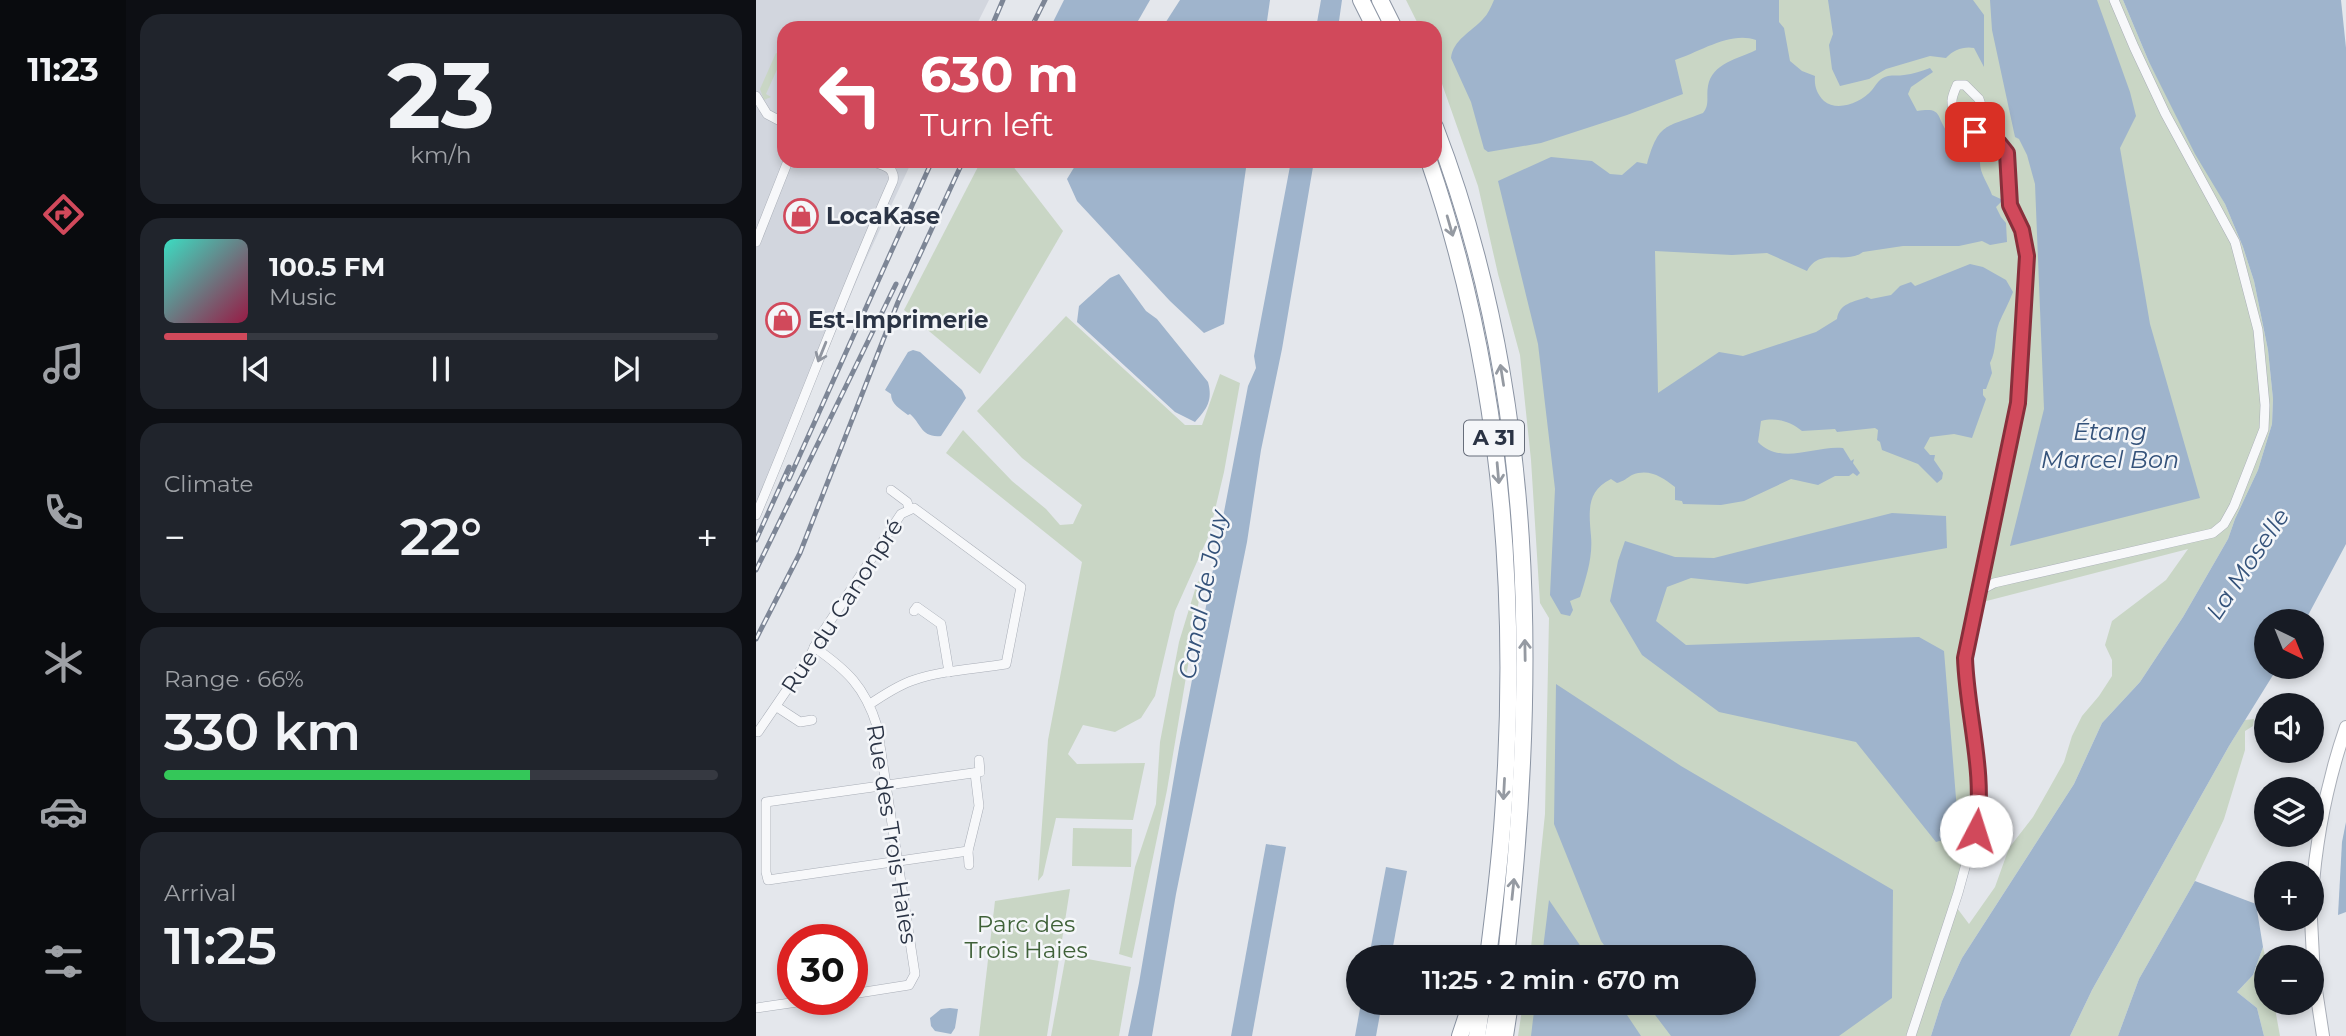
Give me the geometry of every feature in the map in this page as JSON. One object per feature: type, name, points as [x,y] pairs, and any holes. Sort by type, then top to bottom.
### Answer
[{"type":"highway","points":[[1362,0],[1372,21]]},
{"type":"highway","points":[[1380,0],[1390,21]]},
{"type":"highway","name":"A 31","points":[[1442,148],[1469,227],[1497,342],[1520,519],[1524,608],[1524,719],[1517,850],[1507,945]]},
{"type":"highway","name":"A 31","points":[[1431,168],[1447,213],[1470,301],[1498,467],[1507,596],[1508,657],[1506,757],[1489,945]]},
{"type":"highway","points":[[1482,945],[1499,856]]},
{"type":"highway","points":[[1460,1036],[1467,1015]]},
{"type":"highway","points":[[1477,1036],[1480,1015]]},
{"type":"highway","points":[[1493,1036],[1497,1015]]},
{"type":"highway","points":[[1505,1036],[1507,1015]]},
{"type":"main road","points":[[2316,861],[2321,815],[2334,761],[2346,727]]},
{"type":"main road","points":[[2312,931],[2314,977],[2323,1036]]},
{"type":"street","points":[[1979,592],[1994,583],[2213,533],[2224,524],[2234,506],[2264,429],[2265,405],[2258,330],[2235,242],[2165,113],[2114,0]]},
{"type":"street","points":[[1911,1036],[1958,893],[1977,824],[1980,777],[1966,687],[1965,658],[2018,403],[2027,256],[2022,230],[2010,205],[2007,153],[1999,143],[1990,132],[1979,99],[1965,85],[1957,85],[1952,99],[1953,109],[1975,132],[1999,143]]},
{"type":"street","points":[[756,96],[767,114],[777,119]]},
{"type":"street","points":[[756,243],[785,168]]},
{"type":"street","points":[[756,515],[895,175],[888,168]]},
{"type":"street","name":"Rue du Canonpré","points":[[891,490],[907,502],[909,509]]},
{"type":"street","name":"Rue du Canonpré","points":[[758,732],[777,707],[901,514],[909,509],[918,511],[1021,587],[1006,664],[961,672],[949,671],[915,679],[870,704]]},
{"type":"street","points":[[914,611],[917,607],[941,624],[949,671]]},
{"type":"street","name":"Rue des Trois Haies","points":[[814,647],[846,671],[870,704],[880,738],[915,974],[909,985],[868,992]]},
{"type":"street","name":"Rue du Canonpré","points":[[777,707],[800,722],[812,720]]},
{"type":"street","points":[[968,851],[768,880],[766,802],[975,773],[980,772],[979,760]]},
{"type":"street","points":[[970,865],[968,851],[979,806],[975,773]]},
{"type":"street","points":[[756,1008],[777,1005]]},
{"type":"shaded area","points":[[756,0],[989,0],[978,21],[777,21],[777,168],[909,168],[862,268],[756,521]]},
{"type":"green space","points":[[1406,0],[2123,0],[2149,62],[2225,204],[2243,247],[2254,281],[2268,350],[2273,399],[2272,424],[2258,470],[2228,539],[2183,617],[2140,682],[2102,723],[2074,784],[1962,958],[1942,1001],[1931,1036],[1518,1036],[1521,1015],[1756,1015],[1756,945],[1531,945],[1545,814],[1549,618],[1540,603],[1531,460],[1520,355],[1478,186],[1442,84],[1442,21],[1416,21]],"holes":[[[2188,549],[2166,580],[2112,621],[2105,645],[2112,660],[2112,676],[2082,716],[2064,762],[2033,817],[2009,848],[1995,887],[1969,924],[1954,904],[1977,824],[1980,777],[1965,658],[1975,604]]]},
{"type":"green space","points":[[777,53],[777,69],[766,94],[771,97],[764,100],[760,89]]},
{"type":"green space","points":[[977,168],[1014,168],[1063,231],[980,374],[904,310]]},
{"type":"green space","points":[[1066,316],[1185,425],[1202,425],[1220,374],[1240,383],[1224,472],[1209,535],[1175,611],[1155,696],[1141,718],[1115,732],[1083,725],[1068,754],[1077,764],[1145,763],[1133,820],[1056,818],[1043,875],[1038,881],[1048,740],[1082,562],[946,453],[963,430],[1012,481],[1046,509],[1060,525],[1073,524],[1082,505],[1022,458],[977,411]]},
{"type":"green space","points":[[1203,576],[1167,790],[1132,958],[1119,954],[1135,867],[1156,804],[1160,742],[1179,642],[1197,583]]},
{"type":"green space","points":[[2254,719],[2253,726],[2245,731],[2245,750],[2224,819],[2195,881],[2139,979],[2118,1036],[2070,1036],[2092,990],[2245,720]]},
{"type":"green space","points":[[1073,828],[1132,829],[1131,867],[1072,866]]},
{"type":"green space","name":"Parc des Trois Haies","points":[[1070,889],[1047,1036],[979,1036],[995,901]]},
{"type":"green space","points":[[1066,955],[1131,967],[1119,1036],[1051,1036]]},
{"type":"green space","points":[[2254,972],[2254,1006],[2237,992]]},
{"type":"green space","points":[[2259,1015],[2276,1015],[2280,1036],[2264,1036]]},
{"type":"water","points":[[1064,0],[1150,0],[1138,21],[1054,21]]},
{"type":"water","points":[[1180,0],[1270,0],[1267,21],[1166,21]]},
{"type":"water","points":[[1321,0],[1342,0],[1339,21],[1317,21]]},
{"type":"water","points":[[1494,0],[1779,0],[1779,22],[1784,28],[1790,61],[1802,71],[1815,76],[1820,96],[1835,106],[1862,99],[1885,77],[1911,74],[1930,68],[1933,72],[1911,87],[1908,94],[1917,111],[1935,111],[1952,138],[1980,160],[1982,174],[1992,195],[2003,200],[1996,207],[2006,223],[2007,242],[1990,245],[1982,241],[1959,246],[1903,246],[1863,252],[1856,256],[1826,258],[1812,264],[1807,271],[1767,253],[1732,255],[1655,251],[1658,393],[1719,352],[1743,356],[1816,332],[1837,319],[1844,306],[1852,302],[1867,297],[1871,299],[1891,295],[1900,286],[1911,282],[1915,286],[1970,264],[1983,267],[2006,280],[2013,292],[1997,328],[1990,363],[1992,373],[1986,389],[1983,389],[1986,399],[1972,438],[1954,434],[1930,437],[1924,448],[1930,455],[1935,455],[1934,460],[1943,473],[1942,479],[1937,483],[1918,464],[1882,450],[1877,440],[1878,430],[1875,428],[1837,432],[1835,429],[1802,431],[1783,421],[1761,421],[1758,442],[1767,449],[1788,454],[1843,448],[1851,461],[1854,459],[1853,463],[1860,473],[1857,476],[1853,473],[1849,476],[1835,476],[1818,485],[1791,479],[1744,501],[1721,505],[1683,504],[1682,501],[1675,500],[1675,487],[1650,473],[1638,473],[1617,483],[1611,479],[1597,490],[1591,503],[1591,552],[1580,597],[1570,601],[1573,610],[1570,616],[1561,614],[1550,595],[1555,489],[1538,344],[1498,181],[1551,157],[1592,161],[1610,174],[1622,175],[1637,162],[1647,164],[1660,133],[1665,128],[1703,113],[1707,104],[1710,78],[1720,67],[1756,50],[1756,40],[1726,40],[1675,60],[1683,94],[1541,143],[1488,152],[1484,149],[1471,102],[1451,58],[1455,46],[1485,17]]},
{"type":"water","points":[[1828,0],[1973,0],[1984,15],[1984,67],[1974,48],[1966,48],[1955,51],[1946,58],[1930,56],[1886,69],[1869,79],[1840,86],[1832,69],[1829,45],[1833,34]]},
{"type":"water","name":"Étang Marcel Bon","points":[[1990,0],[2097,0],[2136,116],[2120,148],[2150,324],[2200,498],[2010,546],[2044,409],[2035,184],[2027,155],[2019,139],[2015,137],[1992,30]]},
{"type":"water","name":"La Moselle","points":[[2123,0],[2341,0],[2346,48],[2346,544],[2311,609],[2254,609],[2254,679],[2271,679],[2262,693],[2254,693],[2254,706],[2092,990],[2070,1036],[1931,1036],[1942,1001],[1962,958],[2074,784],[2102,723],[2140,682],[2183,617],[2228,539],[2258,470],[2272,424],[2273,399],[2268,350],[2254,281],[2243,247],[2225,204],[2195,154],[2149,62]]},
{"type":"water","points":[[1074,168],[1246,168],[1224,324],[1204,333],[1170,301],[1077,201],[1067,179]]},
{"type":"water","points":[[1290,168],[1313,168],[1282,349],[1261,450],[1247,542],[1176,894],[1152,1036],[1128,1036],[1179,748],[1248,386],[1256,368],[1254,356]]},
{"type":"water","points":[[1119,274],[1146,311],[1157,319],[1208,382],[1208,404],[1195,422],[1175,412],[1077,322],[1079,306],[1110,278]]},
{"type":"water","points":[[908,352],[920,352],[962,390],[966,398],[941,436],[925,432],[910,414],[896,406],[891,394],[885,390]]},
{"type":"water","points":[[1892,513],[1946,516],[1947,548],[1747,584],[1691,578],[1667,587],[1656,621],[1686,645],[1919,637],[1944,651],[1959,835],[1936,842],[1856,742],[1719,712],[1642,655],[1610,601],[1625,541],[1675,557],[1714,558]]},
{"type":"water","points":[[1556,684],[1681,766],[1893,890],[1892,998],[1839,1036],[1671,1036],[1655,1015],[1756,1015],[1756,945],[1604,945],[1554,824]]},
{"type":"water","points":[[2346,822],[2346,912],[2338,915],[2342,842]]},
{"type":"water","points":[[1266,844],[1286,847],[1252,1036],[1231,1036]]},
{"type":"water","points":[[1386,867],[1407,871],[1393,945],[1371,945]]},
{"type":"water","points":[[2195,881],[2254,903],[2254,931],[2260,931],[2263,945],[2254,945],[2253,975],[2237,992],[2254,1006],[2254,1015],[2259,1015],[2264,1036],[2118,1036],[2139,979]]},
{"type":"water","points":[[1549,900],[1580,945],[1543,945]]},
{"type":"water","points":[[941,1009],[958,1009],[955,1028],[951,1034],[935,1031],[930,1018]]},
{"type":"water","points":[[1359,1015],[1380,1015],[1376,1036],[1355,1036]]},
{"type":"water","points":[[1534,1015],[1627,1015],[1641,1036],[1531,1036]]},
{"type":"railway","points":[[994,21],[1003,0]]},
{"type":"railway","points":[[1034,21],[1045,0]]},
{"type":"railway","points":[[789,479],[929,168]]},
{"type":"railway","points":[[756,639],[800,553],[898,302],[960,168]]},
{"type":"railway","points":[[756,570],[896,284]]},
{"type":"railway","points":[[756,540],[789,467]]},
{"type":"place","name":"LocaKase","points":[[801,216]]},
{"type":"place","name":"Est-Imprimerie","points":[[783,320]]},
{"type":"route","points":[[1975,132],[1999,143],[2007,153],[2010,205],[2022,230],[2027,256],[2018,403],[1965,658],[1966,687],[1980,777],[1976,831]]},
{"type":"water label","name":"Canal de Jouy","points":[[1203,595]]}]
